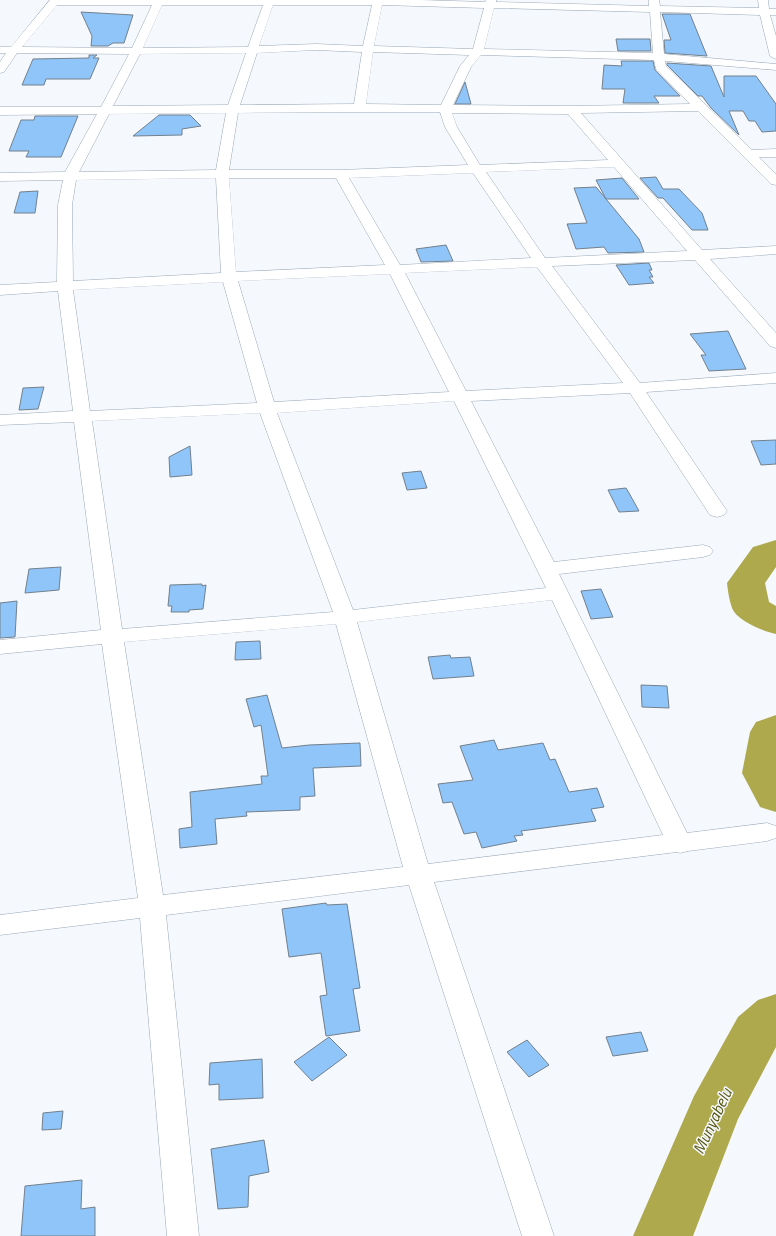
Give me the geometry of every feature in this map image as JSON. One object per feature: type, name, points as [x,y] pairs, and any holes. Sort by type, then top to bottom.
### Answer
[{"type":"street","points":[[763,0],[764,11],[776,56]]},
{"type":"street","points":[[0,70],[14,50],[55,1],[378,1],[654,4],[776,12]]},
{"type":"street","points":[[159,1],[136,51],[70,176],[65,205],[65,287],[112,636],[152,906],[183,1236]]},
{"type":"street","points":[[269,1],[232,110],[222,174],[229,277],[268,408],[345,617],[418,873],[538,1236]]},
{"type":"street","points":[[359,108],[368,48],[378,1]]},
{"type":"street","points":[[491,2],[478,52],[466,66],[445,109],[451,127],[476,168],[541,262],[635,388],[718,511]]},
{"type":"street","points":[[654,4],[660,67],[776,181]]},
{"type":"street","points":[[0,50],[136,51],[252,50],[316,47],[368,48],[659,57],[776,67]]},
{"type":"street","points":[[0,111],[359,108],[571,110],[700,107]]},
{"type":"street","points":[[571,110],[776,343]]},
{"type":"street","points":[[749,154],[776,153]]},
{"type":"street","points":[[0,177],[340,174],[618,163]]},
{"type":"street","points":[[340,174],[395,269],[460,396],[559,593],[680,844]]},
{"type":"street","points":[[0,290],[776,250]]},
{"type":"street","points":[[0,420],[83,415],[268,408],[460,396],[635,388],[776,378]]},
{"type":"street","points":[[547,569],[702,551]]},
{"type":"street","points":[[0,647],[112,636],[345,617],[559,593]]},
{"type":"street","points":[[0,925],[418,873],[680,844],[768,832]]},
{"type":"building","points":[[81,12],[133,15],[124,43],[113,43],[108,46],[91,46],[92,36]]},
{"type":"building","points":[[662,14],[690,14],[707,56],[665,53],[664,40],[671,40]]},
{"type":"building","points":[[616,39],[650,39],[651,51],[618,51]]},
{"type":"building","points":[[89,55],[97,55],[93,58],[99,58],[90,79],[46,79],[44,85],[22,85],[33,59],[89,58]]},
{"type":"building","points":[[621,61],[653,61],[655,70],[680,96],[654,96],[659,103],[623,103],[625,89],[602,89],[604,65],[622,66]]},
{"type":"building","points":[[667,63],[711,66],[724,97],[724,76],[756,76],[776,104],[776,131],[762,132],[755,121],[749,121],[743,111],[729,111],[739,135],[711,108],[702,96],[698,96],[667,65]]},
{"type":"building","points":[[465,82],[471,104],[455,104]]},
{"type":"building","points":[[159,115],[190,115],[201,126],[182,129],[182,135],[133,136]]},
{"type":"building","points":[[35,116],[78,116],[61,157],[26,157],[29,151],[9,151],[21,120],[34,120]]},
{"type":"building","points":[[656,177],[663,189],[679,189],[702,213],[708,230],[692,230],[663,198],[658,198],[640,178]]},
{"type":"building","points":[[622,178],[639,199],[606,199],[596,180]]},
{"type":"building","points":[[596,187],[639,239],[644,252],[608,253],[604,247],[576,249],[567,224],[587,223],[574,188]]},
{"type":"building","points":[[38,191],[35,213],[14,213],[20,192]]},
{"type":"building","points":[[446,245],[453,261],[421,262],[416,249]]},
{"type":"building","points":[[649,263],[652,270],[649,270],[653,277],[649,277],[654,283],[629,285],[616,265]]},
{"type":"building","points":[[728,331],[746,369],[709,371],[701,355],[706,355],[690,334]]},
{"type":"building","points":[[44,387],[38,409],[19,410],[23,388]]},
{"type":"building","points":[[776,440],[776,464],[761,465],[751,441]]},
{"type":"building","points":[[190,446],[192,475],[170,477],[169,457]]},
{"type":"building","points":[[421,471],[427,488],[407,490],[402,473]]},
{"type":"building","points":[[626,488],[639,511],[619,512],[608,490]]},
{"type":"building","points":[[61,567],[59,590],[25,593],[29,569]]},
{"type":"building","points":[[202,584],[202,586],[206,585],[203,609],[189,610],[189,612],[171,612],[172,606],[168,606],[170,585]]},
{"type":"building","points":[[601,589],[613,617],[591,619],[581,591]]},
{"type":"building","points":[[17,601],[15,637],[0,638],[0,603]]},
{"type":"building","points":[[260,641],[261,659],[235,660],[236,642]]},
{"type":"building","points":[[450,655],[451,658],[470,657],[474,676],[433,679],[428,657]]},
{"type":"building","points":[[641,685],[667,686],[669,708],[642,707]]},
{"type":"building","points":[[267,695],[282,748],[309,745],[360,743],[361,766],[313,768],[315,796],[300,797],[300,810],[246,812],[247,816],[215,819],[217,844],[180,848],[179,829],[192,827],[190,792],[262,784],[261,776],[268,776],[261,725],[254,727],[246,699]]},
{"type":"building","points":[[494,740],[498,750],[543,743],[550,760],[555,759],[569,792],[597,788],[604,807],[591,809],[596,821],[521,831],[523,835],[514,836],[517,841],[482,848],[476,832],[464,834],[452,802],[443,803],[438,784],[473,780],[460,746]]},
{"type":"building","points":[[326,903],[327,905],[347,904],[360,988],[353,989],[360,1031],[326,1036],[320,996],[327,995],[321,953],[289,957],[282,909]]},
{"type":"building","points":[[641,1032],[648,1051],[613,1056],[606,1037]]},
{"type":"building","points":[[329,1037],[347,1055],[312,1081],[294,1062]]},
{"type":"building","points":[[527,1040],[549,1065],[529,1077],[507,1052]]},
{"type":"building","points":[[262,1059],[263,1098],[219,1100],[219,1084],[209,1085],[210,1063]]},
{"type":"building","points":[[63,1111],[61,1129],[42,1130],[43,1113]]},
{"type":"building","points":[[264,1140],[269,1172],[249,1176],[248,1207],[218,1209],[211,1149]]},
{"type":"building","points":[[82,1180],[81,1209],[95,1207],[95,1236],[21,1236],[25,1186]]},
{"type":"waterway","name":"Munyabelu","points":[[776,551],[766,555],[746,583],[751,608],[776,622]]},
{"type":"waterway","name":"Munyabelu","points":[[776,729],[771,732],[764,773],[776,796]]},
{"type":"waterway","name":"Munyabelu","points":[[663,1236],[713,1113],[757,1032],[776,1015]]}]
